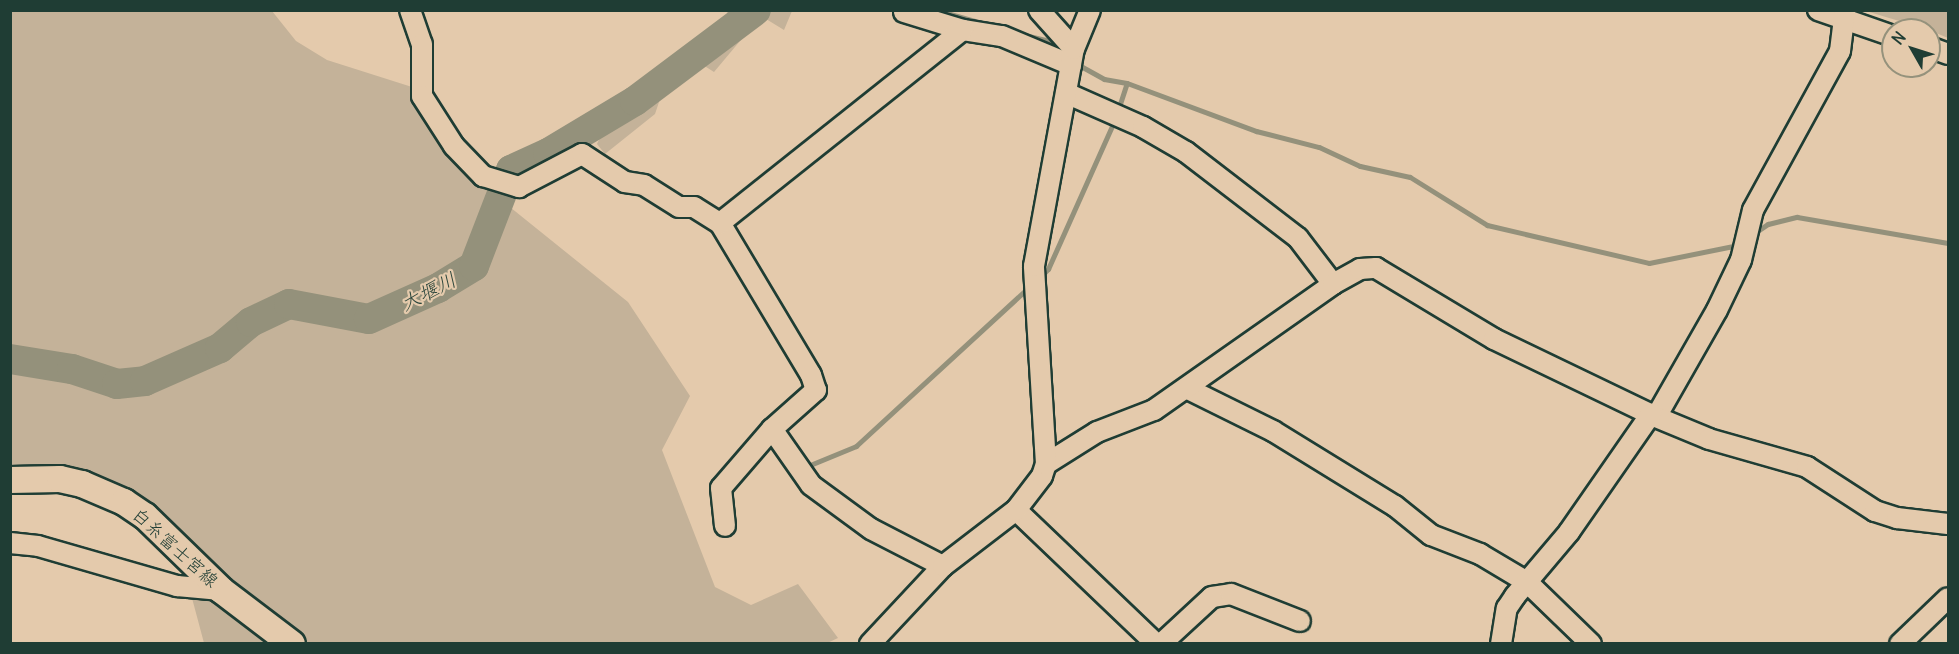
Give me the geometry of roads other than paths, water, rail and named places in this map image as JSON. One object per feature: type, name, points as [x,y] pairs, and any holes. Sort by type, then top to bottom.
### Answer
[{"type":"main road","name":"白糸富士宮線","points":[[10,480],[60,479],[111,495],[145,516],[221,590],[292,644]]},
{"type":"street","points":[[410,10],[422,44],[423,96],[454,146],[490,178],[519,187],[582,154],[625,182],[644,185],[679,207],[694,207],[720,223],[811,375],[816,390],[772,429],[721,488],[725,526]]},
{"type":"street","points":[[1039,10],[1072,57]]},
{"type":"street","points":[[870,644],[943,566],[1016,510],[1035,490],[1046,464],[1034,266],[1072,57],[1090,10]]},
{"type":"street","points":[[1818,10],[1845,15],[1881,31]]},
{"type":"street","points":[[904,12],[963,30],[1002,36],[1072,57]]},
{"type":"street","points":[[1501,644],[1508,608],[1569,532],[1653,415],[1736,270],[1753,210],[1840,51],[1845,15]]},
{"type":"street","points":[[720,223],[963,30]]},
{"type":"street","points":[[1066,93],[1101,108],[1186,152],[1298,238],[1333,284]]},
{"type":"street","points":[[1046,464],[1097,432],[1154,410],[1188,389],[1333,284],[1360,269],[1376,268],[1494,339],[1653,415],[1709,439],[1807,467],[1875,511],[1898,518],[1948,524]]},
{"type":"street","points":[[1188,389],[1273,431],[1395,506],[1431,535],[1480,554],[1527,582],[1591,644]]},
{"type":"street","points":[[772,429],[811,485],[871,529],[943,566]]},
{"type":"street","points":[[1016,510],[1156,644]]},
{"type":"street","points":[[10,543],[38,546],[177,586],[221,590]]},
{"type":"street","points":[[1161,644],[1212,597],[1231,594],[1300,621]]},
{"type":"street","points":[[1900,644],[1948,598]]},
{"type":"waterway","name":"大堰川","points":[[10,359],[72,369],[117,384],[145,381],[220,348],[251,322],[289,304],[369,319],[438,288],[474,266],[511,170],[548,153],[635,101],[756,10]]},
{"type":"waterway","points":[[936,10],[985,24]]},
{"type":"waterway","points":[[1020,34],[1045,40],[1066,54]]},
{"type":"waterway","points":[[1077,64],[1104,79],[1127,83],[1256,131],[1319,147],[1360,166],[1410,177],[1487,225],[1649,263],[1738,245]]},
{"type":"waterway","points":[[1118,110],[1127,83]]},
{"type":"waterway","points":[[1039,278],[1048,269],[1115,119]]},
{"type":"waterway","points":[[1753,234],[1768,224],[1797,217],[1948,243]]},
{"type":"waterway","points":[[810,465],[856,446],[1030,286]]}]
